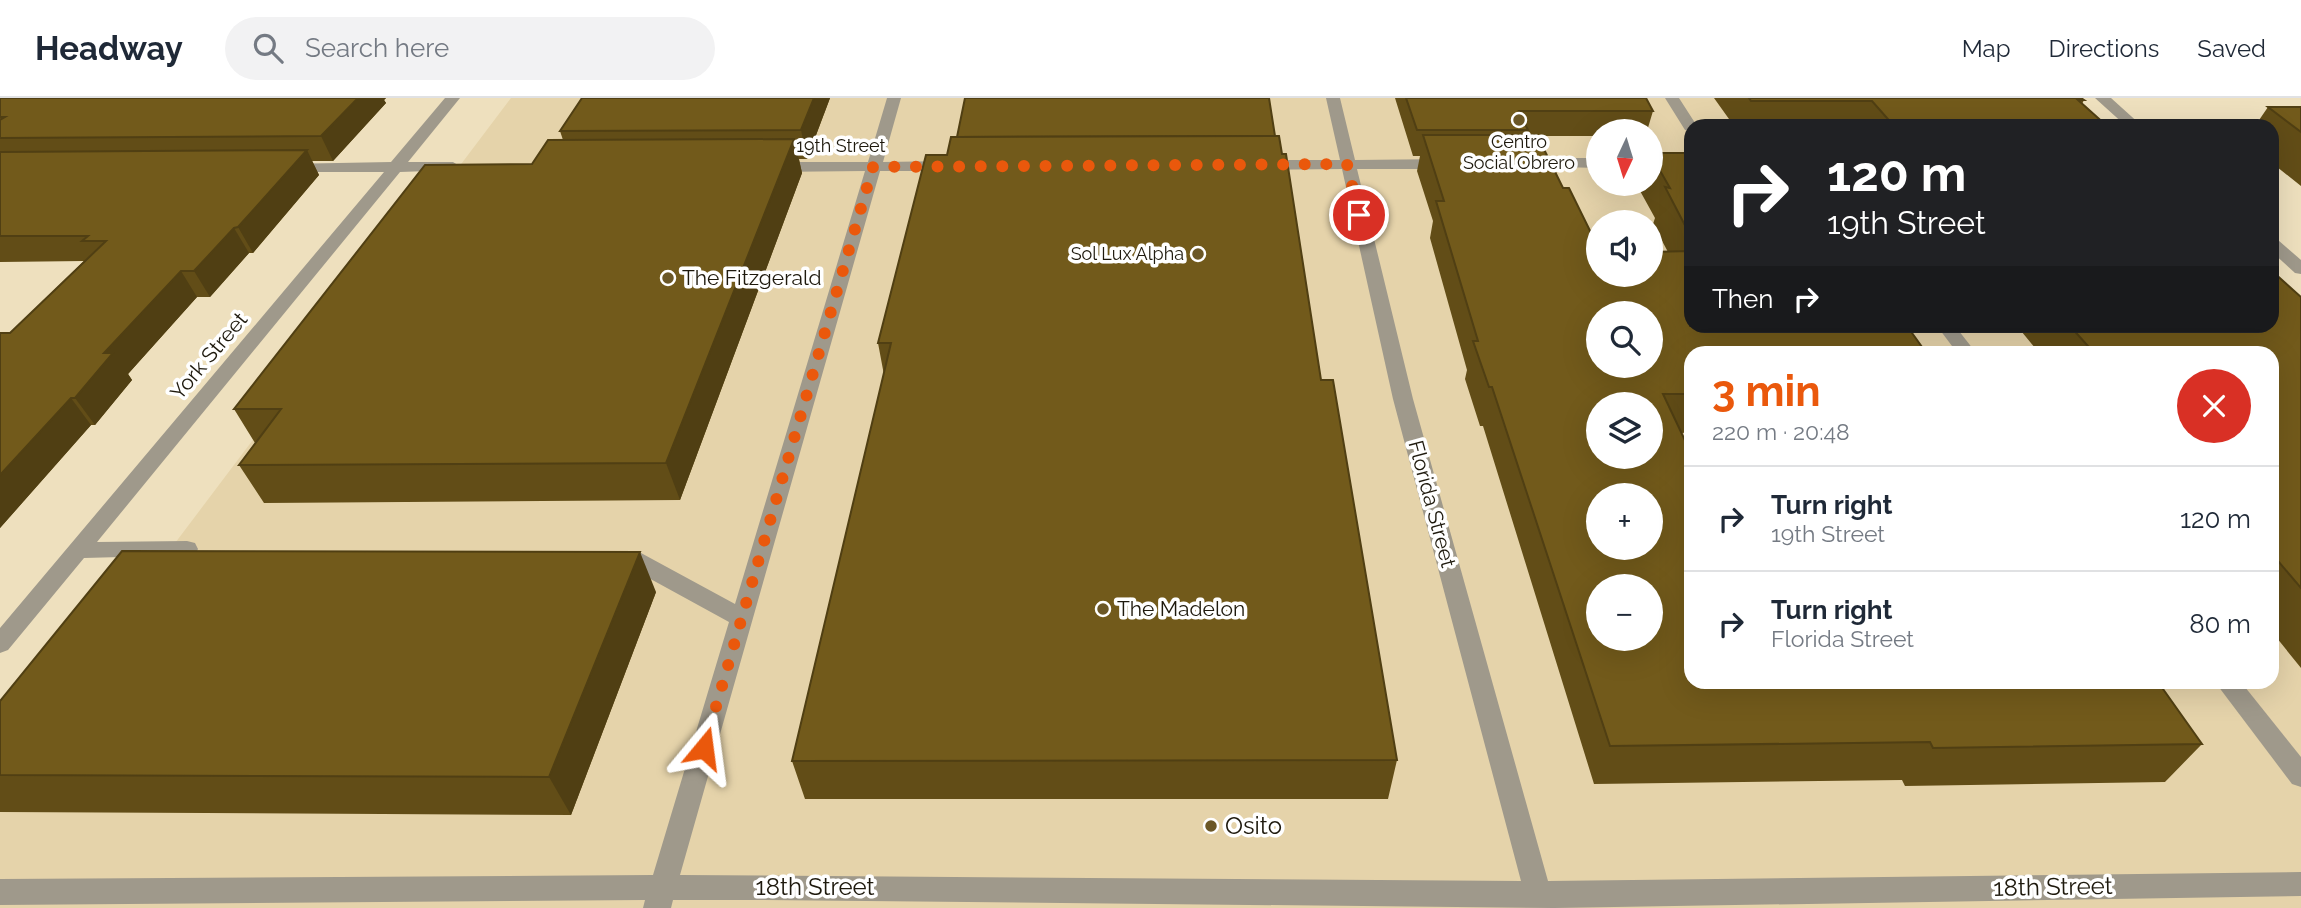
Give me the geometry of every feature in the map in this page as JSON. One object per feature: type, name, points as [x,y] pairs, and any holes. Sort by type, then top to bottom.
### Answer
[{"type":"street","name":"York Street","points":[[0,644],[453,98]]},
{"type":"street","points":[[660,898],[894,98]]},
{"type":"street","name":"Florida Street","points":[[1333,98],[1403,399],[1540,901]]},
{"type":"street","points":[[1672,98],[1685,119]]},
{"type":"street","points":[[2102,98],[2127,119]]},
{"type":"street","points":[[1237,165],[1461,163]]},
{"type":"street","points":[[1516,163],[1586,163]]},
{"type":"street","name":"19th Street","points":[[753,167],[960,166]]},
{"type":"street","points":[[274,167],[467,167]]},
{"type":"street","points":[[2279,250],[2301,268]]},
{"type":"street","points":[[78,550],[187,549]]},
{"type":"street","points":[[633,559],[742,618]]},
{"type":"street","points":[[2233,689],[2301,776]]},
{"type":"street","name":"18th Street","points":[[0,892],[660,898],[1540,901],[2301,884]]},
{"type":"shaded area","points":[[511,98],[2041,98],[2064,119],[1684,119],[1684,333],[2279,333],[2279,320],[2301,301],[2301,908],[0,908],[0,775]]},
{"type":"building","points":[[0,98],[358,98],[321,136],[0,138],[0,120],[5,117],[0,117]]},
{"type":"building","points":[[582,98],[814,98],[801,130],[560,131]]},
{"type":"building","points":[[965,98],[1269,98],[1275,136],[957,137]]},
{"type":"building","points":[[1406,98],[1646,98],[1653,111],[1519,111],[1528,130],[1417,130]]},
{"type":"building","points":[[1749,98],[2081,98],[2084,100],[2078,100],[2099,119],[1888,119],[1872,101],[1751,101]]},
{"type":"building","points":[[2268,107],[2301,107],[2301,132]]},
{"type":"building","points":[[1423,135],[1537,135],[1563,188],[1569,188],[1586,223],[1586,287],[1663,287],[1663,252],[1684,251],[1684,333],[1912,333],[1921,346],[1684,346],[1684,394],[1663,394],[1684,438],[1684,689],[2163,689],[2202,744],[1933,748],[1930,742],[1610,746],[1492,387],[1489,387],[1473,341],[1478,341],[1436,201],[1444,201]]},
{"type":"building","points":[[1279,136],[1282,154],[1286,154],[1321,380],[1333,380],[1397,760],[792,761],[891,343],[878,343],[926,155],[947,155],[951,137]]},
{"type":"building","points":[[794,139],[666,463],[239,465],[281,409],[234,409],[425,165],[532,164],[548,140]]},
{"type":"building","points":[[307,150],[238,227],[234,228],[194,271],[181,271],[104,353],[113,353],[75,398],[71,398],[0,475],[0,333],[10,333],[106,241],[82,241],[88,236],[0,236],[0,152]]},
{"type":"building","points":[[1663,153],[1684,153],[1684,223],[1665,187],[1670,188],[1663,176]]},
{"type":"building","points":[[2279,277],[2301,297],[2301,588],[2279,562],[2279,346],[2088,346],[2076,333],[2279,333]]},
{"type":"building","points":[[122,551],[640,552],[549,777],[0,775],[0,701]]},
{"type":"place","name":"Centro Social Obrero","points":[[1519,120]]},
{"type":"place","name":"Sol Lux Alpha","points":[[1198,254]]},
{"type":"place","name":"The Fitzgerald","points":[[668,278]]},
{"type":"place","name":"The Madelon","points":[[1103,609]]},
{"type":"place","name":"Osito","points":[[1211,826]]},
{"type":"route","points":[[704,748],[873,167],[1347,164],[1359,215]]}]
